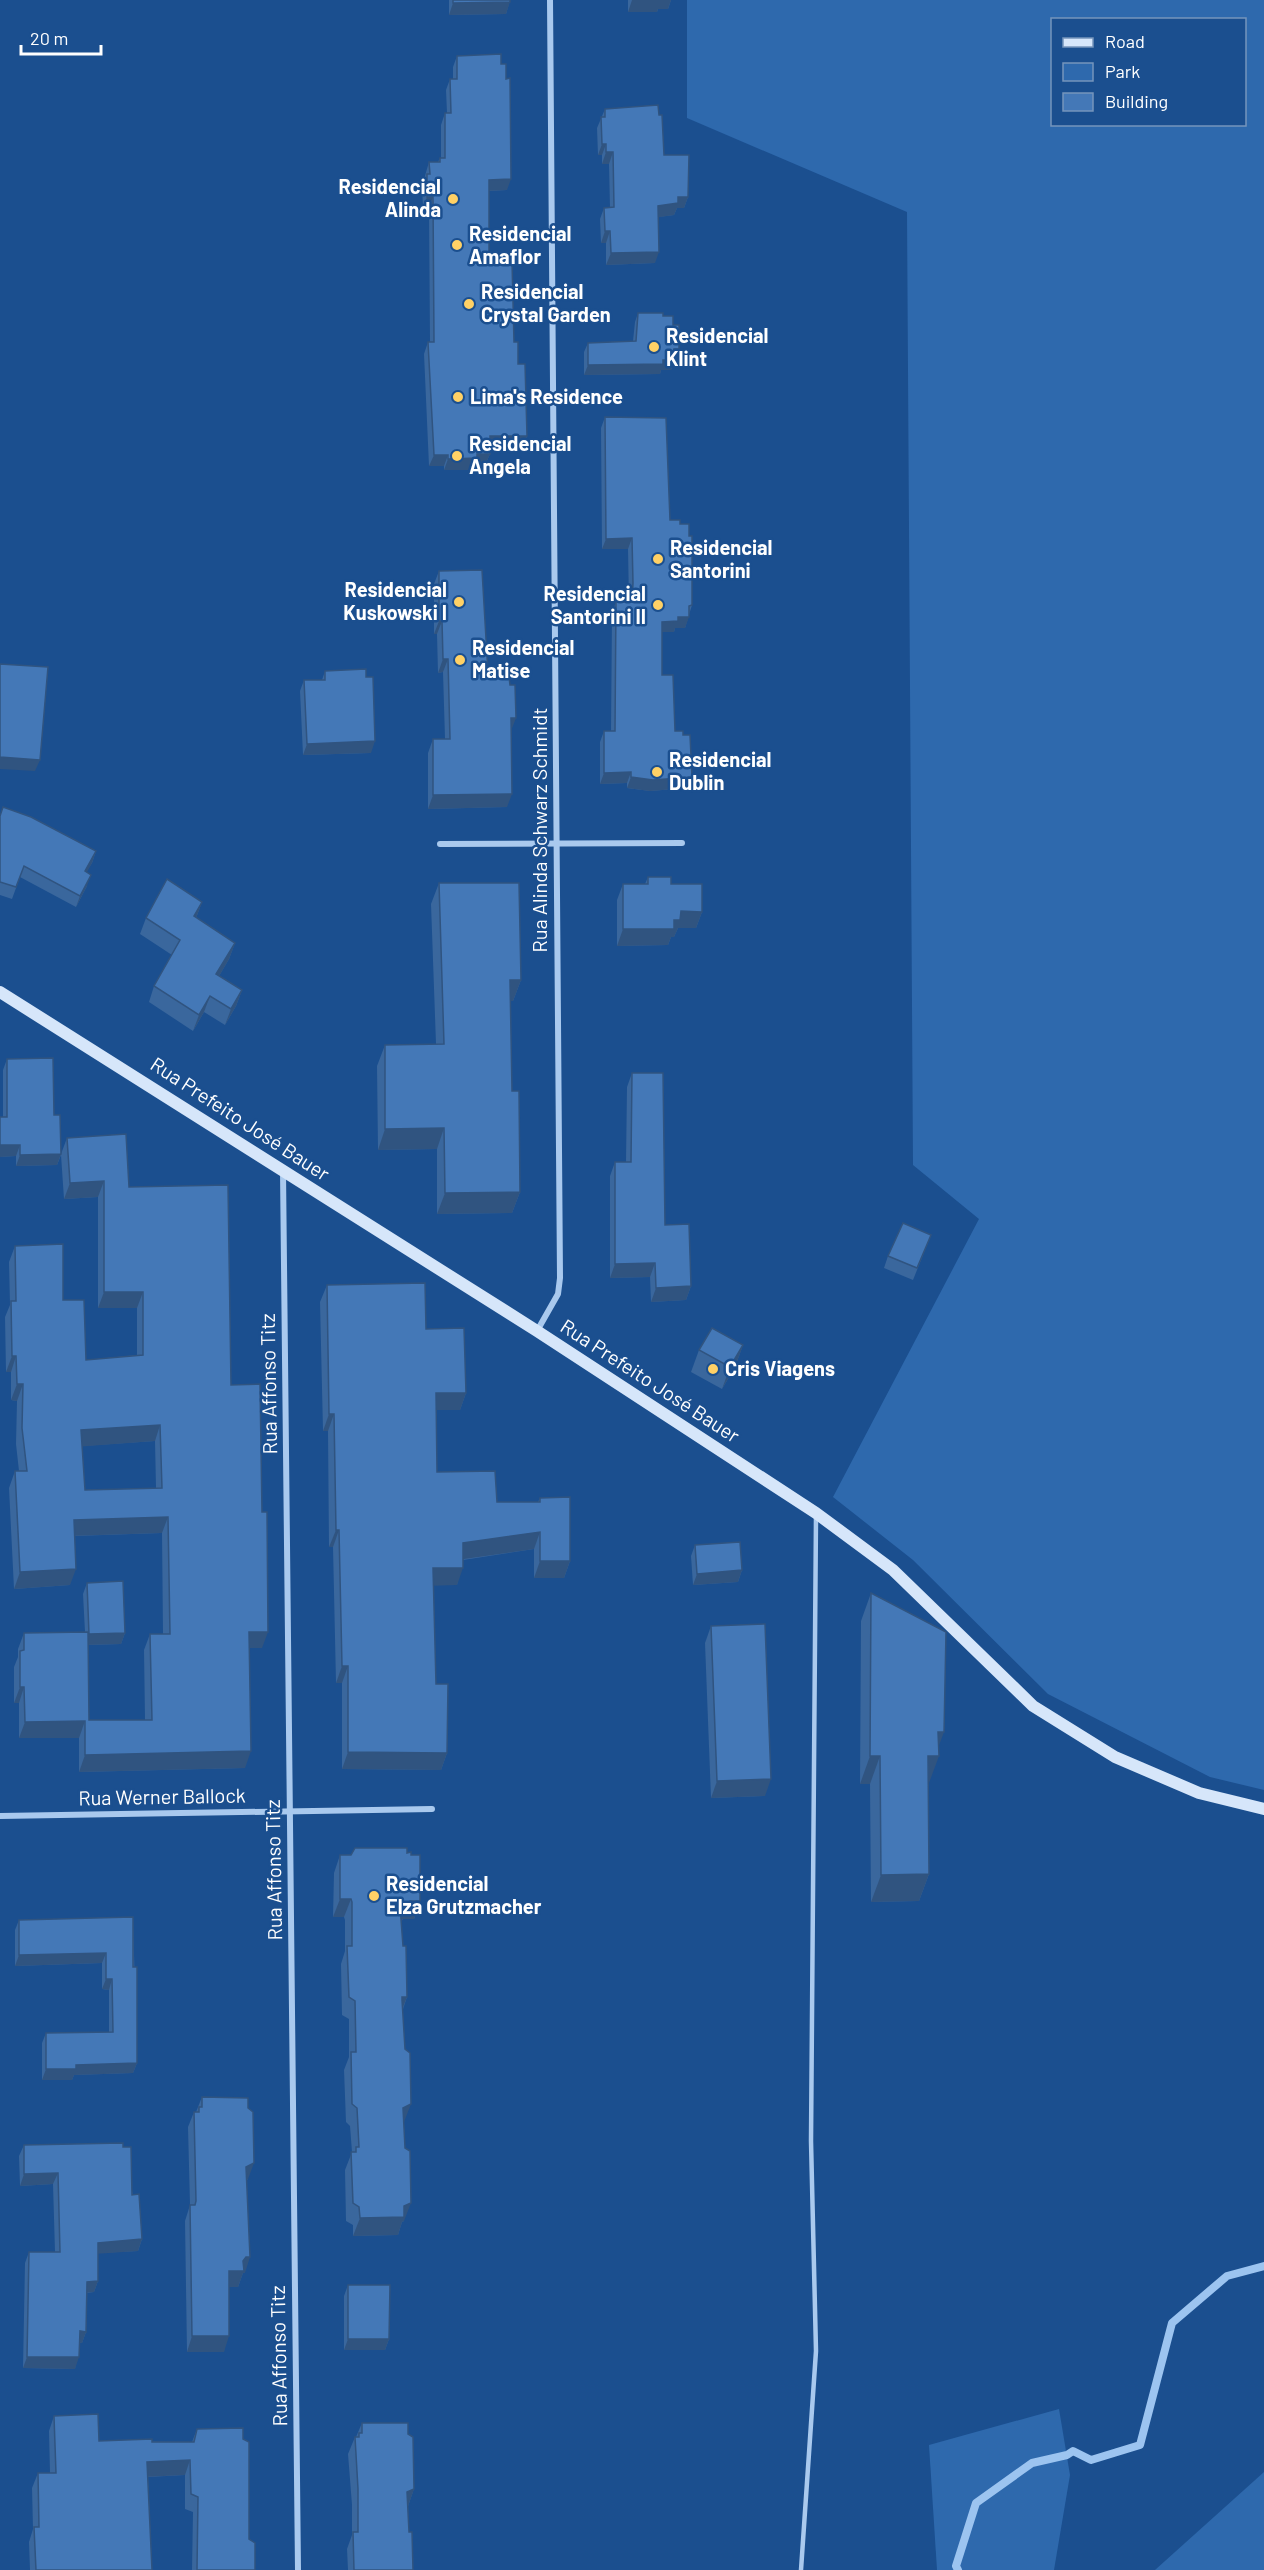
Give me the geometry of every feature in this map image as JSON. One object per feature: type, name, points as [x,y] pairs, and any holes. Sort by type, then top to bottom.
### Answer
[{"type":"street","name":"Rua Alinda Schwarz Schmidt","points":[[537,1331],[558,1294],[560,1278],[550,0]]},
{"type":"street","points":[[440,844],[682,843]]},
{"type":"street","name":"Rua Prefeito José Bauer","points":[[0,992],[537,1331],[816,1513],[893,1570],[1033,1706],[1115,1757],[1198,1793],[1264,1809]]},
{"type":"street","name":"Rua Affonso Titz","points":[[283,1170],[298,2570]]},
{"type":"street","name":"Rua Werner Ballock","points":[[0,1816],[432,1809]]},
{"type":"lane","points":[[801,2570],[816,2351],[811,2141],[816,1513]]},
{"type":"green space","points":[[687,0],[1264,0],[1264,1790],[1210,1777],[1048,1694],[913,1560],[833,1497],[979,1219],[913,1165],[907,212],[687,118]]},
{"type":"green space","points":[[1059,2409],[1070,2475],[1054,2570],[937,2570],[929,2445]]},
{"type":"green space","points":[[1264,2472],[1264,2570],[1155,2570]]},
{"type":"building","points":[[453,0],[510,0],[510,2],[453,3]]},
{"type":"building","points":[[501,54],[501,64],[506,64],[506,79],[510,78],[511,179],[489,180],[489,263],[512,262],[514,342],[518,342],[518,364],[525,364],[527,436],[490,436],[490,454],[477,454],[477,458],[448,459],[448,455],[434,455],[428,342],[434,342],[433,197],[427,197],[427,174],[430,174],[429,162],[440,162],[440,158],[445,158],[445,113],[451,113],[450,79],[457,79],[457,56]]},
{"type":"building","points":[[658,105],[659,115],[662,115],[664,155],[689,155],[688,197],[678,197],[678,203],[658,206],[659,252],[611,253],[610,231],[605,231],[604,208],[614,207],[613,152],[606,152],[606,144],[602,144],[601,117],[605,117],[605,109]]},
{"type":"building","points":[[638,313],[663,313],[663,316],[673,316],[673,325],[679,325],[679,349],[674,349],[674,360],[663,360],[663,364],[588,365],[588,343],[636,341]]},
{"type":"building","points":[[605,417],[666,418],[670,520],[680,520],[680,524],[689,524],[689,536],[692,536],[692,605],[689,606],[689,617],[678,617],[678,621],[662,622],[662,675],[673,675],[675,731],[683,731],[683,735],[690,735],[692,777],[653,780],[631,777],[631,772],[604,773],[604,731],[615,731],[616,602],[632,602],[633,583],[632,538],[606,539]]},
{"type":"building","points":[[482,570],[488,673],[493,673],[493,677],[509,677],[510,685],[515,685],[516,718],[511,718],[512,794],[433,795],[433,739],[450,739],[448,659],[443,659],[442,621],[439,621],[439,571]]},
{"type":"building","points":[[0,664],[48,667],[40,760],[0,757]]},
{"type":"building","points":[[366,669],[366,677],[373,677],[375,741],[307,744],[304,680],[325,680],[325,671]]},
{"type":"building","points":[[3,807],[31,817],[96,851],[85,871],[91,875],[80,896],[24,866],[16,887],[0,882],[0,816]]},
{"type":"building","points":[[648,877],[671,877],[671,884],[702,884],[702,912],[681,911],[680,920],[674,920],[674,929],[623,929],[623,884],[648,884]]},
{"type":"building","points":[[167,879],[202,902],[194,916],[235,943],[216,974],[242,990],[231,1009],[210,996],[199,1015],[154,986],[180,940],[146,918]]},
{"type":"building","points":[[439,883],[519,883],[521,980],[510,980],[512,1091],[519,1091],[520,1192],[445,1193],[444,1128],[385,1129],[385,1045],[444,1044]]},
{"type":"building","points":[[53,1058],[54,1115],[60,1115],[61,1154],[20,1155],[20,1145],[0,1145],[0,1117],[7,1117],[7,1059]]},
{"type":"building","points":[[632,1073],[663,1073],[665,1225],[689,1224],[691,1286],[656,1288],[655,1263],[615,1264],[615,1162],[631,1162]]},
{"type":"building","points":[[126,1134],[129,1187],[228,1185],[231,1385],[260,1384],[262,1512],[267,1512],[268,1632],[249,1632],[251,1751],[85,1755],[85,1721],[25,1722],[24,1687],[20,1687],[20,1651],[24,1650],[24,1633],[88,1632],[89,1720],[152,1720],[150,1634],[170,1634],[168,1517],[74,1520],[76,1569],[20,1572],[15,1471],[27,1471],[22,1428],[23,1384],[17,1384],[16,1356],[12,1356],[11,1301],[16,1301],[15,1246],[63,1244],[63,1300],[84,1300],[86,1360],[143,1355],[143,1292],[104,1292],[104,1181],[70,1183],[67,1138]],"holes":[[[160,1425],[162,1488],[85,1490],[81,1430]]]},
{"type":"building","points":[[903,1223],[931,1235],[917,1268],[888,1256]]},
{"type":"building","points":[[425,1283],[426,1329],[464,1328],[466,1393],[436,1393],[437,1472],[495,1471],[497,1502],[540,1502],[540,1498],[570,1497],[570,1561],[540,1561],[540,1532],[463,1543],[463,1568],[433,1568],[436,1684],[448,1684],[447,1753],[348,1752],[348,1666],[342,1666],[334,1414],[329,1414],[327,1285]]},
{"type":"building","points":[[712,1328],[743,1345],[730,1367],[699,1350]]},
{"type":"building","points":[[740,1542],[742,1570],[697,1574],[695,1545]]},
{"type":"building","points":[[123,1581],[125,1633],[89,1634],[87,1583]]},
{"type":"building","points":[[871,1593],[946,1632],[944,1732],[938,1732],[939,1756],[928,1756],[929,1874],[881,1875],[880,1756],[870,1756]]},
{"type":"building","points":[[765,1624],[771,1779],[717,1781],[711,1626]]},
{"type":"building","points":[[355,1848],[407,1848],[407,1853],[420,1855],[420,1901],[410,1901],[406,1906],[400,1906],[403,1946],[406,1946],[407,1997],[402,1997],[402,2000],[405,2049],[410,2053],[411,2104],[403,2108],[405,2148],[410,2151],[411,2203],[404,2206],[404,2217],[360,2218],[359,2207],[353,2203],[351,2152],[356,2152],[356,2147],[359,2147],[357,2108],[352,2104],[351,2052],[356,2052],[355,2001],[349,1997],[347,1946],[352,1946],[352,1902],[351,1899],[340,1899],[340,1855],[351,1855]]},
{"type":"building","points":[[133,1917],[133,1967],[137,1967],[137,2063],[76,2065],[76,2069],[46,2069],[46,2033],[113,2032],[112,1979],[106,1979],[106,1953],[19,1955],[19,1920]]},
{"type":"building","points":[[202,2097],[248,2098],[248,2108],[253,2112],[254,2163],[246,2167],[250,2257],[246,2257],[243,2261],[244,2271],[229,2271],[229,2336],[192,2336],[190,2205],[195,2205],[196,2201],[194,2112],[199,2112],[199,2107],[202,2107]]},
{"type":"building","points":[[123,2143],[123,2147],[131,2147],[132,2195],[139,2194],[142,2239],[98,2243],[98,2281],[87,2282],[86,2332],[80,2331],[79,2357],[27,2357],[29,2252],[60,2252],[58,2173],[24,2174],[24,2145]]},
{"type":"building","points":[[348,2285],[390,2285],[389,2339],[348,2339]]},
{"type":"building","points":[[98,2414],[99,2441],[152,2439],[152,2442],[194,2442],[197,2429],[243,2428],[243,2439],[249,2442],[249,2539],[255,2543],[255,2570],[197,2570],[198,2497],[191,2494],[190,2460],[147,2462],[152,2570],[36,2570],[34,2527],[39,2527],[38,2473],[56,2473],[54,2416]]},
{"type":"building","points":[[362,2423],[408,2423],[408,2434],[413,2437],[414,2489],[407,2492],[409,2532],[412,2532],[413,2570],[354,2570],[353,2532],[358,2532],[355,2437],[359,2437],[359,2433],[362,2433]]},
{"type":"waterway","points":[[958,2570],[956,2566],[976,2503],[1032,2463],[1067,2455],[1073,2451],[1091,2460],[1140,2445],[1172,2323],[1227,2276],[1264,2266]]},
{"type":"place","name":"Residencial Alinda","points":[[453,199]]},
{"type":"place","name":"Residencial Amaflor","points":[[457,245]]},
{"type":"place","name":"Residencial Crystal Garden","points":[[469,304]]},
{"type":"place","name":"Residencial Klint","points":[[654,347]]},
{"type":"place","name":"Lima's Residence","points":[[458,397]]},
{"type":"place","name":"Residencial Angela","points":[[457,456]]},
{"type":"place","name":"Residencial Santorini","points":[[658,559]]},
{"type":"place","name":"Residencial Kuskowski I","points":[[459,602]]},
{"type":"place","name":"Residencial Santorini II","points":[[658,605]]},
{"type":"place","name":"Residencial Matise","points":[[460,660]]},
{"type":"place","name":"Residencial Dublin","points":[[657,772]]},
{"type":"place","name":"Cris Viagens","points":[[713,1369]]},
{"type":"place","name":"Residencial Elza Grutzmacher","points":[[374,1896]]}]
